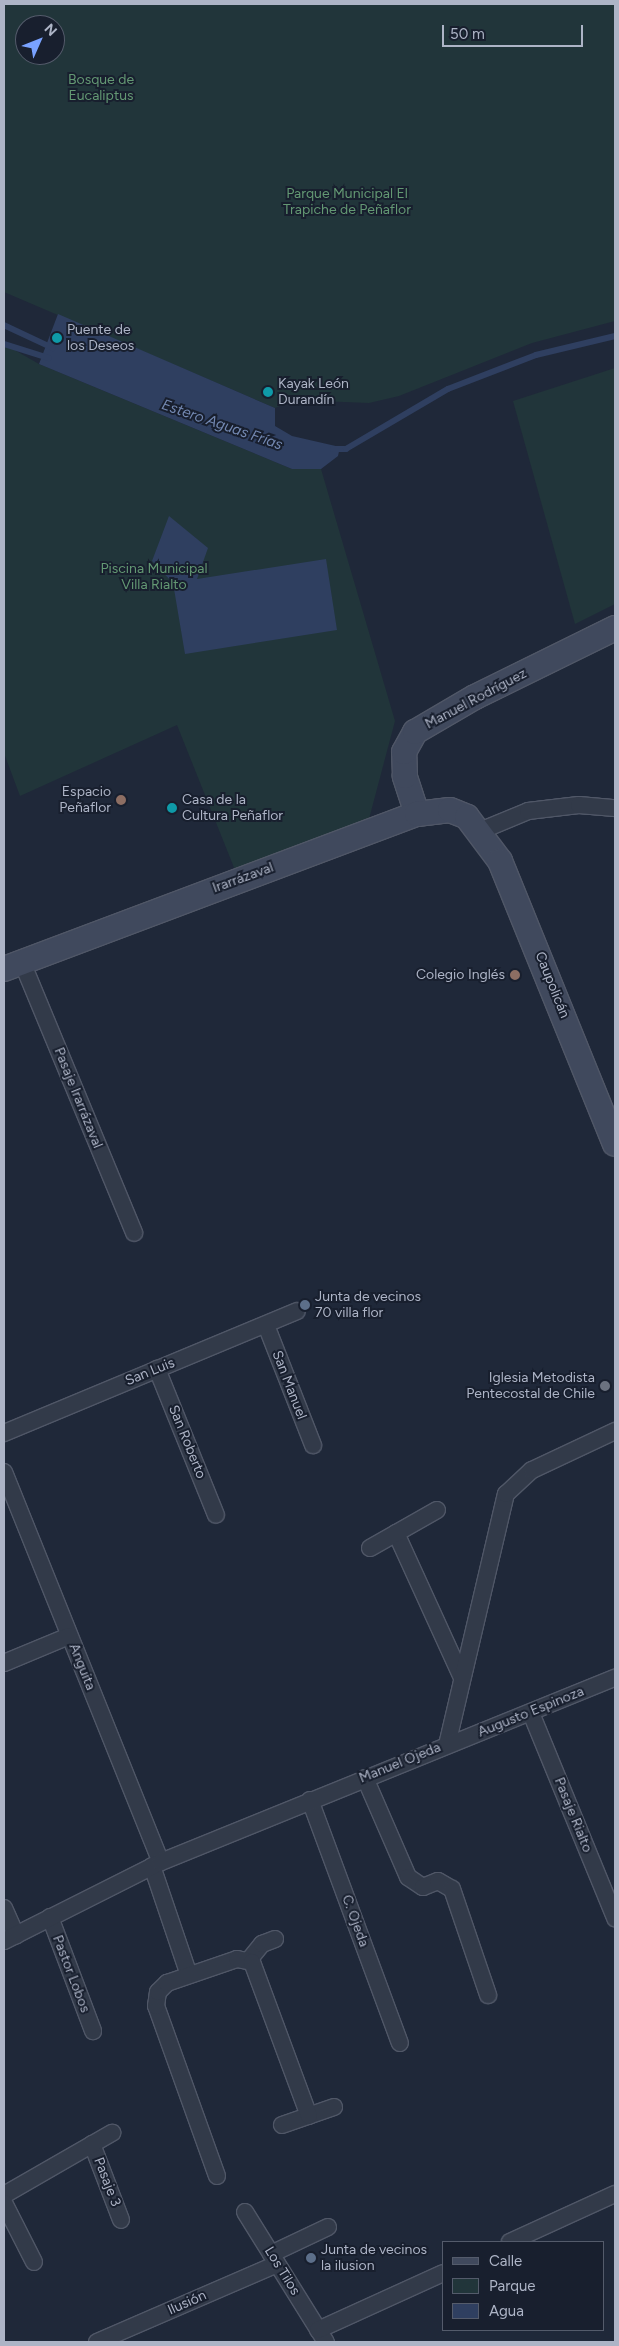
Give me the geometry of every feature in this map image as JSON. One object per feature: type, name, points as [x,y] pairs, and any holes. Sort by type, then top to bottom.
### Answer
[{"type":"main road","name":"Manuel Rodríguez","points":[[417,814],[405,776],[404,752],[415,732],[476,697],[615,628]]},
{"type":"main road","name":"Irarrázaval","points":[[13,965],[417,814],[450,810],[467,817],[480,831]]},
{"type":"main road","name":"Caupolicán","points":[[480,831],[515,891],[615,1144]]},
{"type":"street","points":[[480,831],[528,811],[579,805],[615,808]]},
{"type":"street","name":"Pasaje Irarrázaval","points":[[13,965],[134,1234]]},
{"type":"street","name":"San Luis","points":[[4,1433],[297,1312]]},
{"type":"street","name":"San Manuel","points":[[266,1325],[313,1444]]},
{"type":"street","name":"San Roberto","points":[[157,1369],[216,1514]]},
{"type":"street","name":"Manuel Ojeda","points":[[10,1938],[156,1864],[446,1745],[506,1494],[527,1473],[615,1431]]},
{"type":"street","name":"Anguita","points":[[4,1472],[156,1864],[189,1975]]},
{"type":"street","points":[[370,1548],[437,1510]]},
{"type":"street","points":[[396,1533],[462,1678]]},
{"type":"street","points":[[4,1663],[69,1636]]},
{"type":"street","name":"Augusto Espinoza","points":[[446,1745],[531,1713],[615,1678]]},
{"type":"street","name":"Pasaje Rialto","points":[[531,1713],[615,1918]]},
{"type":"street","points":[[365,1778],[408,1877],[423,1887],[438,1880],[452,1889],[488,1996]]},
{"type":"street","name":"C. Ojeda","points":[[310,1800],[400,2043]]},
{"type":"street","points":[[4,1908],[10,1938]]},
{"type":"street","name":"Pastor Lobos","points":[[50,1917],[93,2031]]},
{"type":"street","points":[[217,2176],[156,2006],[162,1987],[189,1975],[249,1960],[262,1944],[275,1938]]},
{"type":"street","points":[[249,1960],[258,1969],[309,2116]]},
{"type":"street","points":[[282,2125],[334,2108]]},
{"type":"street","points":[[4,2195],[112,2132]]},
{"type":"street","name":"Pasaje 3","points":[[92,2144],[121,2220]]},
{"type":"street","points":[[512,2241],[615,2194]]},
{"type":"street","points":[[4,2204],[34,2262]]},
{"type":"street","name":"Los Tilos","points":[[245,2212],[322,2336],[442,2274]]},
{"type":"street","name":"Ilusión","points":[[98,2342],[274,2259],[328,2227]]},
{"type":"green space","name":"Parque Municipal El Trapiche de Peñaflor","points":[[4,4],[615,4],[615,321],[532,343],[399,396],[369,403],[294,400],[275,408],[4,292]]},
{"type":"green space","name":"Piscina Municipal Villa Rialto","points":[[4,344],[39,364],[292,469],[321,469],[395,721],[369,819],[235,870],[177,725],[20,796],[4,753]]},
{"type":"green space","points":[[615,368],[615,604],[575,624],[513,401]]},
{"type":"water","points":[[58,314],[275,408],[275,426],[292,436],[340,447],[338,456],[321,469],[292,469],[39,364]]},
{"type":"water","points":[[169,516],[208,548],[197,579],[326,559],[337,630],[185,654],[173,583],[152,561]]},
{"type":"waterway","name":"Estero Aguas Frías","points":[[4,325],[53,348]]},
{"type":"waterway","name":"Estero Aguas Frías","points":[[333,449],[346,449],[448,389],[536,355],[615,336]]},
{"type":"waterway","points":[[4,344],[49,358]]},
{"type":"place","name":"Puente de los Deseos","points":[[57,338]]},
{"type":"place","name":"Kayak León Durandín","points":[[268,392]]},
{"type":"place","name":"Espacio Peñaflor","points":[[121,800]]},
{"type":"place","name":"Casa de la Cultura Peñaflor","points":[[172,808]]},
{"type":"place","name":"Colegio Inglés","points":[[515,975]]},
{"type":"place","name":"Junta de vecinos 70 villa flor","points":[[305,1305]]},
{"type":"place","name":"Iglesia Metodista Pentecostal de Chile","points":[[605,1386]]},
{"type":"place","name":"Junta de vecinos la ilusion","points":[[311,2258]]},
{"type":"park label","name":"Bosque de Eucaliptus","points":[[101,88]]}]
